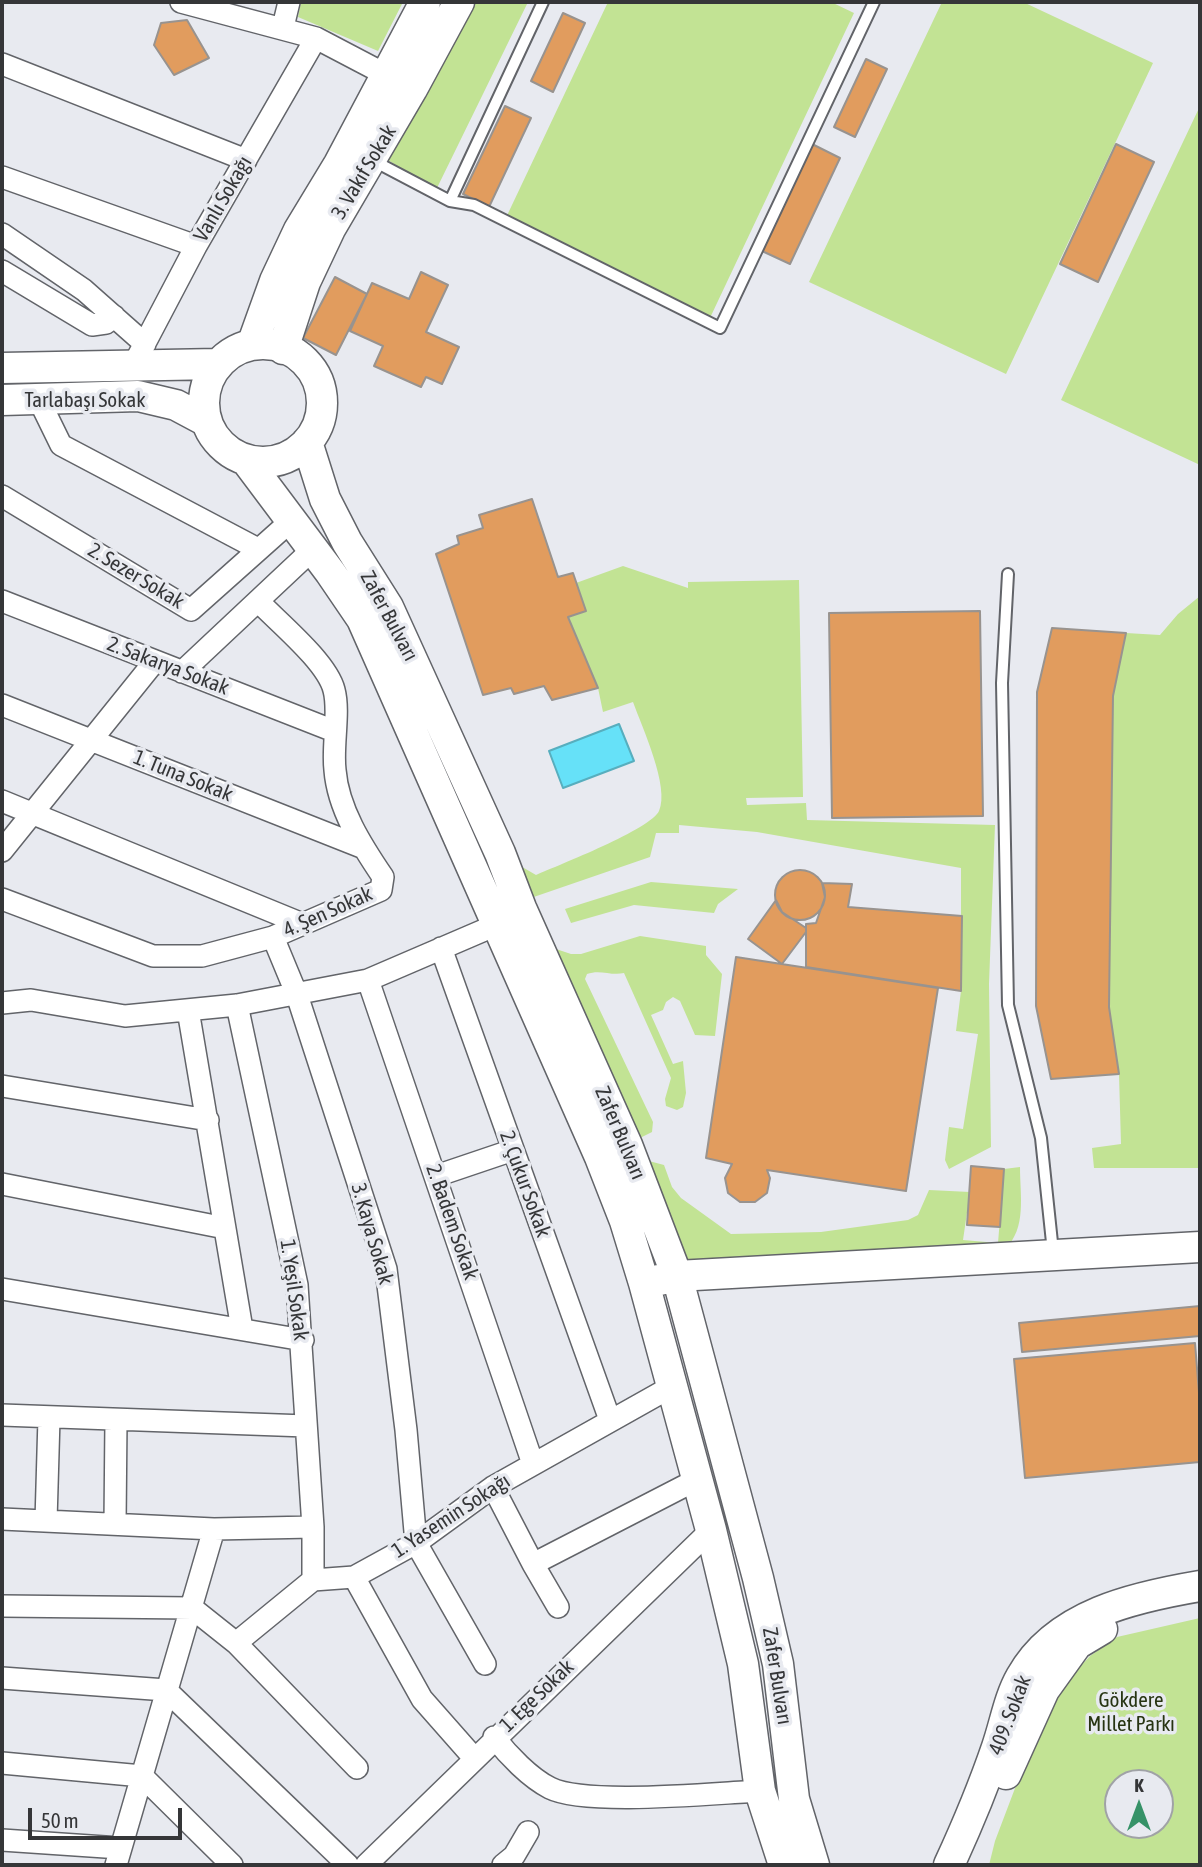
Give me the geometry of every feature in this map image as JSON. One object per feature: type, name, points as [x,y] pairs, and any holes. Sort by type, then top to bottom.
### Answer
[{"type":"main road","name":"3. Vakıf Sokak","points":[[400,82],[425,2]]},
{"type":"main road","name":"3. Vakıf Sokak","points":[[283,349],[305,282],[360,154],[400,82],[459,2]]},
{"type":"main road","name":"3. Vakıf Sokak","points":[[252,345],[275,281],[299,230],[360,154]]},
{"type":"main road","points":[[252,345],[272,345],[283,349],[307,364],[317,380],[322,398],[320,417],[307,442],[283,459],[265,462],[246,460],[222,445],[206,421],[203,401],[207,381],[218,364],[233,352],[252,345]]},
{"type":"main road","points":[[2,368],[140,354],[218,364]]},
{"type":"main road","name":"Tarlabaşı Sokak","points":[[2,400],[138,396],[176,405],[206,421]]},
{"type":"main road","name":"Zafer Bulvarı","points":[[307,442],[326,499],[347,542],[388,607],[495,841],[521,908],[627,1145],[677,1276],[758,1578],[778,1664],[794,1799],[814,1865]]},
{"type":"main road","name":"Zafer Bulvarı","points":[[246,460],[362,619],[600,1157],[644,1283],[711,1530],[743,1664],[760,1791],[784,1865]]},
{"type":"main road","points":[[644,1283],[677,1276],[1200,1247]]},
{"type":"main road","name":"409. Sokak","points":[[949,1865],[976,1808],[1021,1676],[1045,1649],[1072,1624],[1110,1608],[1200,1587]]},
{"type":"main road","name":"409. Sokak","points":[[970,1865],[1044,1690],[1077,1644],[1119,1619],[1200,1599]]},
{"type":"street","points":[[181,2],[283,27],[316,38],[400,82]]},
{"type":"street","points":[[283,27],[289,2]]},
{"type":"street","name":"Vanlı Sokağı","points":[[140,354],[195,246],[316,38]]},
{"type":"street","points":[[2,64],[246,160]]},
{"type":"street","points":[[2,177],[195,246]]},
{"type":"street","points":[[2,234],[84,290],[114,316],[140,354]]},
{"type":"street","points":[[2,271],[93,325],[106,323],[114,316]]},
{"type":"street","points":[[38,398],[61,445],[258,549]]},
{"type":"street","name":"2. Sezer Sokak","points":[[2,496],[191,610],[292,520]]},
{"type":"street","points":[[182,672],[313,549]]},
{"type":"street","name":"2. Sakarya Sokak","points":[[2,601],[334,732]]},
{"type":"street","name":"4. Şen Sokak","points":[[2,899],[153,956],[202,956],[273,937],[381,890],[383,877],[364,848],[341,799],[335,772],[335,692],[327,674],[258,601]]},
{"type":"street","points":[[2,852],[155,662]]},
{"type":"street","name":"1. Tuna Sokak","points":[[2,705],[364,848]]},
{"type":"street","points":[[2,801],[300,923]]},
{"type":"street","points":[[2,1003],[31,1000],[125,1016],[237,1005],[368,980],[496,925]]},
{"type":"street","name":"3. Kaya Sokak","points":[[273,937],[297,995],[386,1269],[406,1430],[416,1543]]},
{"type":"street","name":"2. Çukur Sokak","points":[[441,948],[610,1420]]},
{"type":"street","name":"2. Badem Sokak","points":[[368,980],[533,1464]]},
{"type":"street","name":"1. Yeşil Sokak","points":[[237,1005],[297,1285],[303,1340],[313,1527],[313,1580]]},
{"type":"street","points":[[188,1010],[242,1329]]},
{"type":"street","points":[[2,1086],[208,1120]]},
{"type":"street","points":[[436,1176],[513,1150]]},
{"type":"street","points":[[2,1184],[225,1228]]},
{"type":"street","points":[[2,1289],[303,1340]]},
{"type":"street","name":"1. Yasemin Sokağı","points":[[313,1580],[354,1577],[416,1543],[494,1487],[671,1387]]},
{"type":"street","points":[[2,1415],[306,1426]]},
{"type":"street","points":[[46,1521],[49,1418]]},
{"type":"street","points":[[115,1524],[116,1420]]},
{"type":"street","points":[[533,1564],[696,1480]]},
{"type":"street","points":[[494,1487],[558,1607]]},
{"type":"street","points":[[2,1519],[214,1529],[313,1527]]},
{"type":"street","points":[[2,1840],[118,1857],[214,1529]]},
{"type":"street","name":"1. Ege Sokak","points":[[366,1865],[711,1530]]},
{"type":"street","points":[[416,1543],[485,1664]]},
{"type":"street","points":[[354,1577],[422,1699],[474,1758]]},
{"type":"street","points":[[236,1643],[313,1580]]},
{"type":"street","points":[[2,1606],[192,1608],[236,1643],[357,1768]]},
{"type":"street","points":[[2,1678],[166,1690],[348,1865]]},
{"type":"street","points":[[495,1737],[506,1752],[551,1788],[599,1797],[760,1791]]},
{"type":"street","points":[[2,1763],[142,1776],[232,1865]]},
{"type":"street","points":[[503,1865],[514,1856],[528,1832]]},
{"type":"lane","points":[[450,201],[543,2]]},
{"type":"lane","points":[[360,154],[450,201],[474,205],[720,328],[874,2]]},
{"type":"lane","points":[[1008,574],[1002,683],[1008,1005],[1041,1138],[1053,1255]]},
{"type":"green space","points":[[301,2],[403,2],[378,51],[298,17]]},
{"type":"green space","points":[[471,2],[528,2],[436,190],[383,157]]},
{"type":"green space","points":[[608,2],[831,2],[854,13],[709,320],[503,224]]},
{"type":"green space","points":[[942,2],[1023,2],[1153,63],[1006,374],[809,282]]},
{"type":"green space","points":[[1200,106],[1200,465],[1061,400]]},
{"type":"green space","points":[[623,566],[688,588],[688,582],[799,580],[803,797],[746,798],[747,805],[806,803],[807,820],[995,825],[989,984],[991,1147],[949,1169],[945,1160],[949,1127],[963,1129],[978,1034],[956,1031],[961,991],[961,868],[757,832],[679,825],[679,833],[656,833],[650,857],[525,900],[517,864],[536,875],[623,837],[652,819],[659,811],[661,787],[658,773],[633,702],[603,712],[598,688],[568,617],[586,611],[576,583]]},
{"type":"green space","points":[[1200,596],[1200,1168],[1094,1168],[1092,1148],[1121,1144],[1119,1074],[1109,1007],[1113,696],[1126,633],[1160,635],[1178,614]]},
{"type":"green space","points":[[651,882],[738,889],[718,904],[714,913],[634,905],[571,923],[565,909]]},
{"type":"green space","points":[[640,936],[706,946],[706,955],[722,974],[715,1036],[695,1035],[680,1001],[673,997],[666,1002],[663,1010],[651,1015],[673,1064],[683,1061],[686,1093],[683,1107],[677,1110],[666,1106],[665,1099],[671,1078],[624,973],[587,974],[585,979],[653,1122],[652,1132],[634,1141],[553,948],[581,954]]},
{"type":"green space","points":[[649,1161],[664,1165],[672,1187],[681,1198],[731,1234],[821,1232],[908,1220],[918,1215],[929,1190],[970,1192],[963,1240],[998,1243],[1004,1169],[1020,1167],[1021,1211],[1017,1231],[1005,1249],[675,1262],[643,1165]]},
{"type":"green space","name":"Gökdere Millet Parkı","points":[[1200,1618],[1200,1865],[989,1865],[995,1841],[1028,1754],[1061,1687],[1090,1656],[1117,1637]]},
{"type":"water","points":[[619,724],[634,761],[563,788],[549,751]]},
{"type":"building","points":[[563,13],[585,23],[553,92],[531,81]]},
{"type":"building","points":[[187,20],[209,58],[174,75],[154,45],[161,23]]},
{"type":"building","points":[[866,59],[887,69],[855,137],[834,127]]},
{"type":"building","points":[[505,106],[531,118],[489,207],[463,194]]},
{"type":"building","points":[[812,144],[840,158],[790,264],[762,251]]},
{"type":"building","points":[[1116,144],[1154,162],[1098,282],[1060,264]]},
{"type":"building","points":[[421,272],[448,285],[426,332],[459,347],[442,384],[426,377],[421,387],[374,366],[383,346],[350,331],[372,283],[409,299]]},
{"type":"building","points":[[335,277],[367,294],[336,355],[303,338]]},
{"type":"building","points":[[532,499],[558,577],[573,573],[586,611],[568,617],[598,688],[552,700],[544,686],[514,694],[511,688],[483,695],[436,554],[459,544],[457,536],[483,528],[479,515]]},
{"type":"building","points":[[980,611],[983,816],[832,818],[829,613]]},
{"type":"building","points":[[1052,628],[1126,633],[1113,696],[1109,1007],[1119,1074],[1051,1079],[1036,1006],[1037,692]]},
{"type":"building","points":[[800,870],[817,878],[825,895],[817,912],[800,920],[783,912],[775,895],[783,878]]},
{"type":"building","points":[[822,883],[852,884],[848,907],[962,916],[961,991],[806,967],[806,924],[816,923],[825,897]]},
{"type":"building","points":[[776,900],[782,912],[806,928],[806,932],[782,964],[748,939]]},
{"type":"building","points":[[736,957],[938,988],[906,1191],[767,1170],[770,1178],[767,1193],[755,1202],[740,1202],[728,1193],[725,1178],[732,1164],[706,1158]]},
{"type":"building","points":[[971,1166],[1004,1169],[1000,1227],[967,1225]]},
{"type":"building","points":[[1200,1306],[1200,1336],[1022,1352],[1019,1323]]},
{"type":"building","points":[[1195,1343],[1200,1405],[1200,1462],[1025,1478],[1014,1359]]}]
